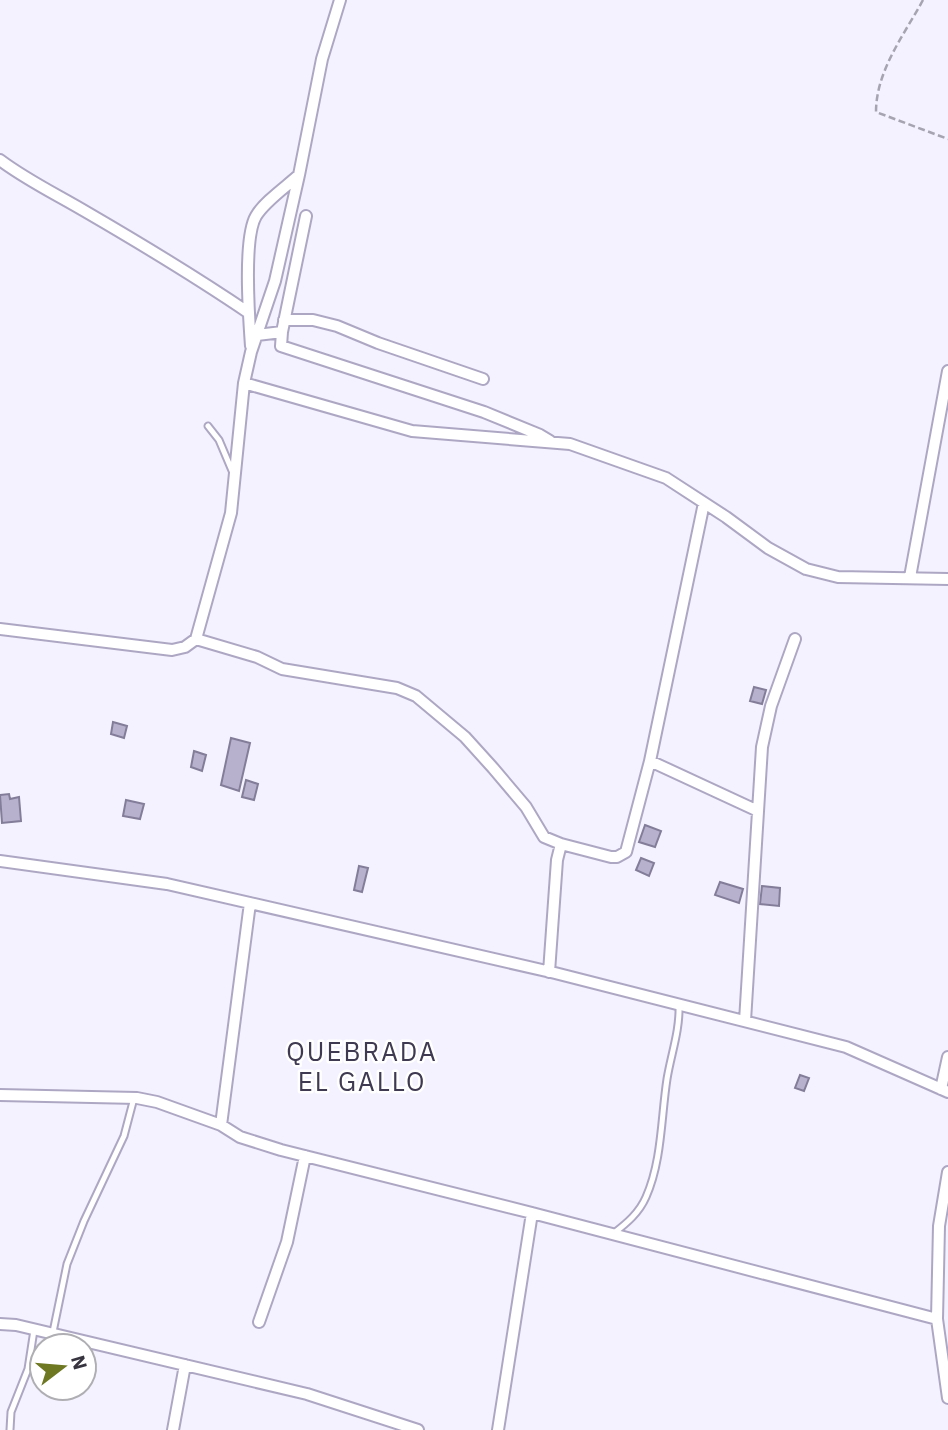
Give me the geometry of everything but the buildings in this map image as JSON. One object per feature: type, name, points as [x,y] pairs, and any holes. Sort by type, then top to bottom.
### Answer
[{"type":"street","points":[[0,629],[172,650],[185,647],[196,639],[231,513],[244,383],[251,352],[275,281],[322,60],[340,0]]},
{"type":"street","points":[[0,160],[22,177],[209,285],[248,313]]},
{"type":"street","points":[[251,352],[248,260],[252,224],[262,207],[299,175]]},
{"type":"street","points":[[306,216],[281,346],[484,412],[540,435],[552,443]]},
{"type":"street","points":[[257,335],[313,320],[337,326],[483,379]]},
{"type":"street","points":[[910,577],[948,371]]},
{"type":"street","points":[[244,383],[412,431],[570,444],[666,478],[768,548],[806,569],[838,577],[948,579]]},
{"type":"street","points":[[196,639],[257,657],[282,669],[397,688],[416,696],[465,737],[526,807],[544,837],[611,857],[622,856],[626,852],[650,761],[705,503]]},
{"type":"street","points":[[745,1021],[762,747],[771,706],[795,639]]},
{"type":"street","points":[[650,761],[758,810]]},
{"type":"street","points":[[549,972],[557,859],[561,844]]},
{"type":"street","points":[[0,861],[167,884],[549,972],[846,1046],[945,1091],[948,1057]]},
{"type":"street","points":[[221,1125],[250,904]]},
{"type":"street","points":[[0,1096],[134,1098],[157,1102],[221,1125],[240,1137],[305,1156],[937,1319]]},
{"type":"street","points":[[258,1322],[287,1242],[305,1156]]},
{"type":"street","points":[[948,1172],[939,1226],[937,1319],[948,1398]]},
{"type":"street","points":[[498,1430],[532,1213]]},
{"type":"street","points":[[0,1324],[43,1332]]},
{"type":"street","points":[[98,1345],[307,1394],[418,1430]]},
{"type":"street","points":[[173,1430],[185,1365]]},
{"type":"lane","points":[[208,426],[219,440],[234,475]]},
{"type":"lane","points":[[613,1234],[632,1219],[647,1196],[659,1145],[667,1077],[679,1024],[679,1004]]},
{"type":"lane","points":[[52,1332],[67,1264],[124,1136],[134,1098]]},
{"type":"lane","points":[[10,1430],[11,1412],[28,1368],[34,1330]]},
{"type":"path","points":[[923,0],[881,76],[876,112],[948,139]]},
{"type":"district","name":"QUEBRADA EL GALLO","points":[[362,1067]]}]
